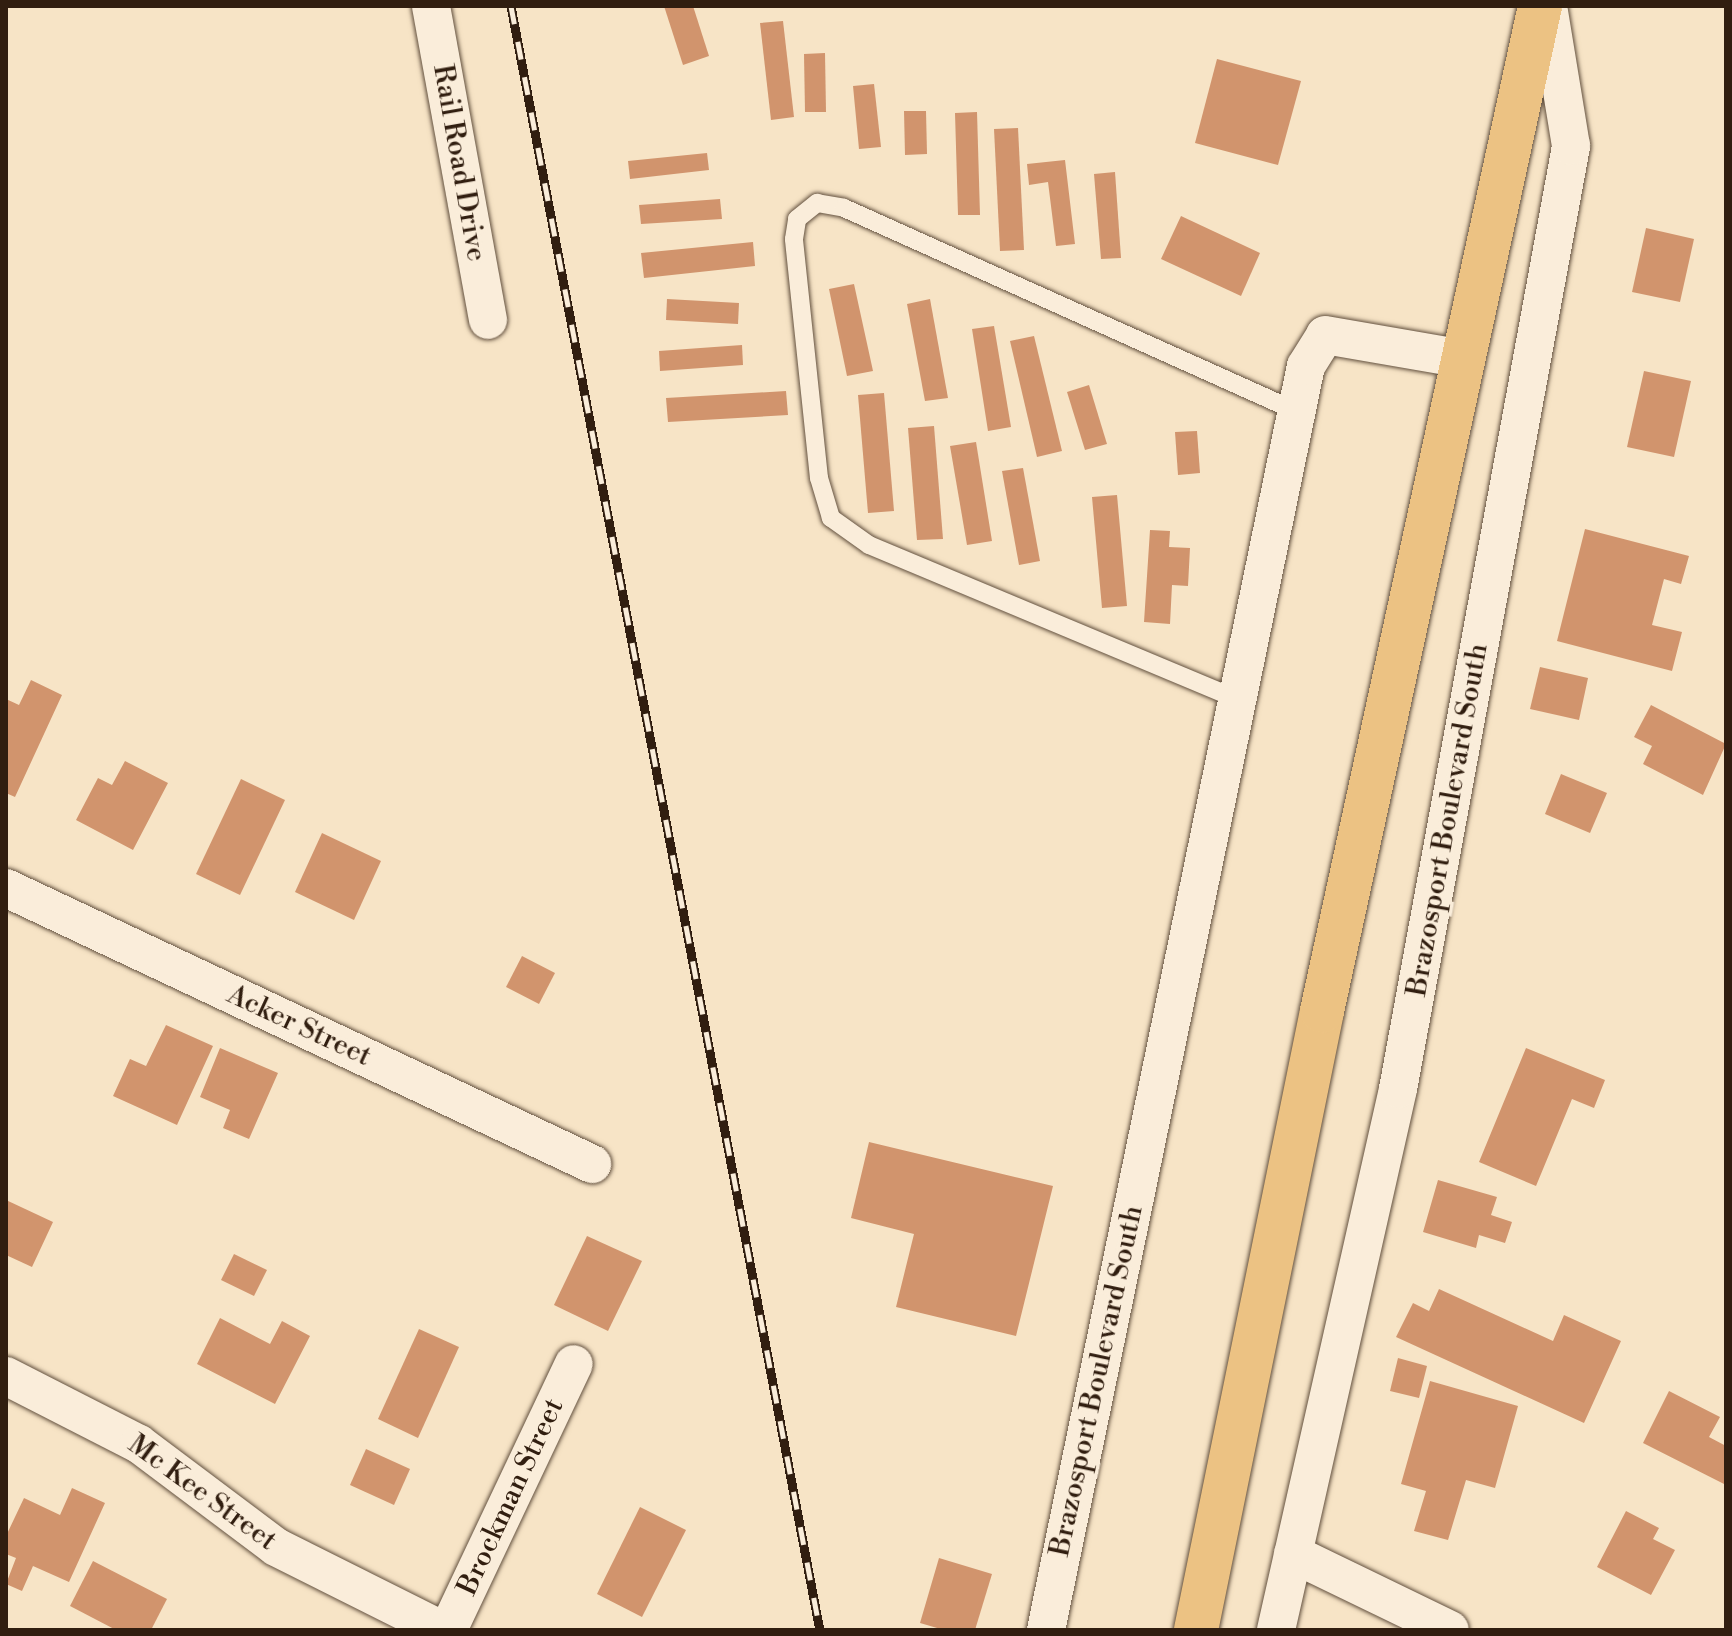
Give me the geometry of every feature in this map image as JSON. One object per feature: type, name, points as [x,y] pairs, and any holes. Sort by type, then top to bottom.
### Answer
[{"type":"main road","points":[[1196,1629],[1540,6]]},
{"type":"street","name":"Rail Road Drive","points":[[431,6],[488,320]]},
{"type":"street","name":"Brazosport Boulevard South","points":[[1276,1630],[1398,1089],[1571,146],[1548,6]]},
{"type":"street","name":"Brazosport Boulevard South","points":[[1046,1630],[1306,366],[1325,335],[1464,359]]},
{"type":"street","name":"Acker Street","points":[[6,888],[592,1164]]},
{"type":"street","name":"Brockman Street","points":[[445,1630],[574,1364]]},
{"type":"street","name":"Mc Kee Street","points":[[6,1376],[139,1444],[276,1547],[445,1630]]},
{"type":"street","points":[[1293,1554],[1450,1630]]},
{"type":"lane","points":[[1237,699],[869,545],[831,518],[819,478],[794,239],[797,219],[817,203],[844,208],[1296,411]]},
{"type":"building","points":[[664,6],[693,6],[709,56],[683,65]]},
{"type":"building","points":[[783,21],[794,117],[771,120],[760,23]]},
{"type":"building","points":[[825,53],[826,112],[805,112],[804,54]]},
{"type":"building","points":[[1217,59],[1301,81],[1278,165],[1195,143]]},
{"type":"building","points":[[874,84],[881,147],[859,149],[853,86]]},
{"type":"building","points":[[904,111],[926,111],[927,154],[905,155]]},
{"type":"building","points":[[977,112],[980,215],[958,215],[955,113]]},
{"type":"building","points":[[1018,128],[1024,250],[1000,251],[994,129]]},
{"type":"building","points":[[707,153],[709,170],[630,179],[628,161]]},
{"type":"building","points":[[1065,160],[1075,244],[1056,246],[1048,182],[1029,185],[1027,164]]},
{"type":"building","points":[[1115,172],[1121,258],[1101,259],[1094,174]]},
{"type":"building","points":[[720,199],[722,219],[641,224],[639,205]]},
{"type":"building","points":[[1181,216],[1260,253],[1241,296],[1161,259]]},
{"type":"building","points":[[1646,228],[1694,239],[1680,302],[1632,292]]},
{"type":"building","points":[[753,242],[755,266],[644,278],[641,253]]},
{"type":"building","points":[[854,284],[873,371],[847,376],[829,289]]},
{"type":"building","points":[[667,299],[739,303],[738,324],[666,320]]},
{"type":"building","points":[[930,299],[948,398],[925,401],[907,304]]},
{"type":"building","points":[[994,326],[1011,427],[988,431],[972,329]]},
{"type":"building","points":[[1034,336],[1062,451],[1037,457],[1010,341]]},
{"type":"building","points":[[742,345],[743,365],[660,371],[659,351]]},
{"type":"building","points":[[1644,371],[1691,381],[1674,457],[1627,447]]},
{"type":"building","points":[[1089,385],[1107,444],[1085,450],[1067,392]]},
{"type":"building","points":[[786,391],[788,415],[668,422],[666,398]]},
{"type":"building","points":[[884,393],[894,511],[868,513],[858,395]]},
{"type":"building","points":[[934,426],[943,539],[917,540],[908,428]]},
{"type":"building","points":[[1197,431],[1200,473],[1178,475],[1175,432]]},
{"type":"building","points":[[976,442],[992,541],[967,545],[950,446]]},
{"type":"building","points":[[1023,468],[1040,561],[1019,565],[1002,471]]},
{"type":"building","points":[[1117,495],[1127,606],[1102,608],[1092,497]]},
{"type":"building","points":[[1585,529],[1689,556],[1681,584],[1664,579],[1652,625],[1682,632],[1672,671],[1557,641]]},
{"type":"building","points":[[1150,530],[1170,531],[1169,547],[1190,548],[1188,586],[1172,585],[1170,624],[1144,622]]},
{"type":"building","points":[[1540,667],[1588,678],[1579,720],[1530,709]]},
{"type":"building","points":[[31,680],[62,695],[15,797],[6,793],[6,699],[19,705]]},
{"type":"building","points":[[1651,705],[1726,744],[1703,795],[1643,764],[1652,746],[1634,737]]},
{"type":"building","points":[[125,761],[168,783],[133,850],[76,820],[98,778],[112,785]]},
{"type":"building","points":[[1561,774],[1607,793],[1590,833],[1545,814]]},
{"type":"building","points":[[241,779],[285,800],[240,895],[196,874]]},
{"type":"building","points":[[322,833],[381,861],[354,920],[295,892]]},
{"type":"building","points":[[522,956],[555,973],[539,1004],[506,987]]},
{"type":"building","points":[[166,1025],[213,1046],[177,1125],[113,1096],[130,1059],[146,1066]]},
{"type":"building","points":[[220,1048],[278,1073],[249,1139],[223,1128],[230,1110],[200,1097]]},
{"type":"building","points":[[1526,1048],[1605,1080],[1594,1108],[1572,1099],[1536,1186],[1479,1162]]},
{"type":"building","points":[[869,1142],[1053,1186],[1016,1336],[896,1307],[914,1234],[851,1218]]},
{"type":"building","points":[[1438,1180],[1497,1197],[1491,1215],[1512,1222],[1505,1243],[1479,1235],[1476,1248],[1423,1232]]},
{"type":"building","points":[[6,1200],[53,1222],[32,1267],[6,1255]]},
{"type":"building","points":[[587,1236],[642,1261],[608,1331],[554,1305]]},
{"type":"building","points":[[234,1254],[267,1270],[254,1296],[221,1280]]},
{"type":"building","points":[[1439,1289],[1553,1341],[1564,1315],[1621,1341],[1584,1423],[1396,1337],[1413,1303],[1429,1311]]},
{"type":"building","points":[[220,1318],[270,1344],[282,1321],[310,1336],[275,1404],[197,1364]]},
{"type":"building","points":[[419,1329],[459,1347],[418,1438],[378,1419]]},
{"type":"building","points":[[1398,1358],[1427,1366],[1419,1398],[1390,1391]]},
{"type":"building","points":[[1430,1381],[1518,1406],[1495,1488],[1466,1480],[1448,1540],[1414,1531],[1426,1491],[1401,1484]]},
{"type":"building","points":[[1669,1391],[1720,1417],[1709,1437],[1726,1446],[1726,1485],[1643,1443]]},
{"type":"building","points":[[366,1449],[410,1469],[394,1505],[350,1485]]},
{"type":"building","points":[[72,1488],[105,1503],[69,1582],[33,1566],[22,1591],[6,1584],[16,1558],[6,1554],[6,1536],[24,1498],[60,1515]]},
{"type":"building","points":[[640,1507],[686,1530],[642,1617],[597,1594]]},
{"type":"building","points":[[1626,1511],[1659,1528],[1653,1539],[1675,1550],[1651,1595],[1597,1567]]},
{"type":"building","points":[[939,1558],[992,1574],[975,1630],[944,1630],[920,1623]]},
{"type":"building","points":[[93,1561],[167,1599],[151,1630],[116,1630],[70,1606]]},
{"type":"railway","points":[[511,6],[820,1630]]}]
